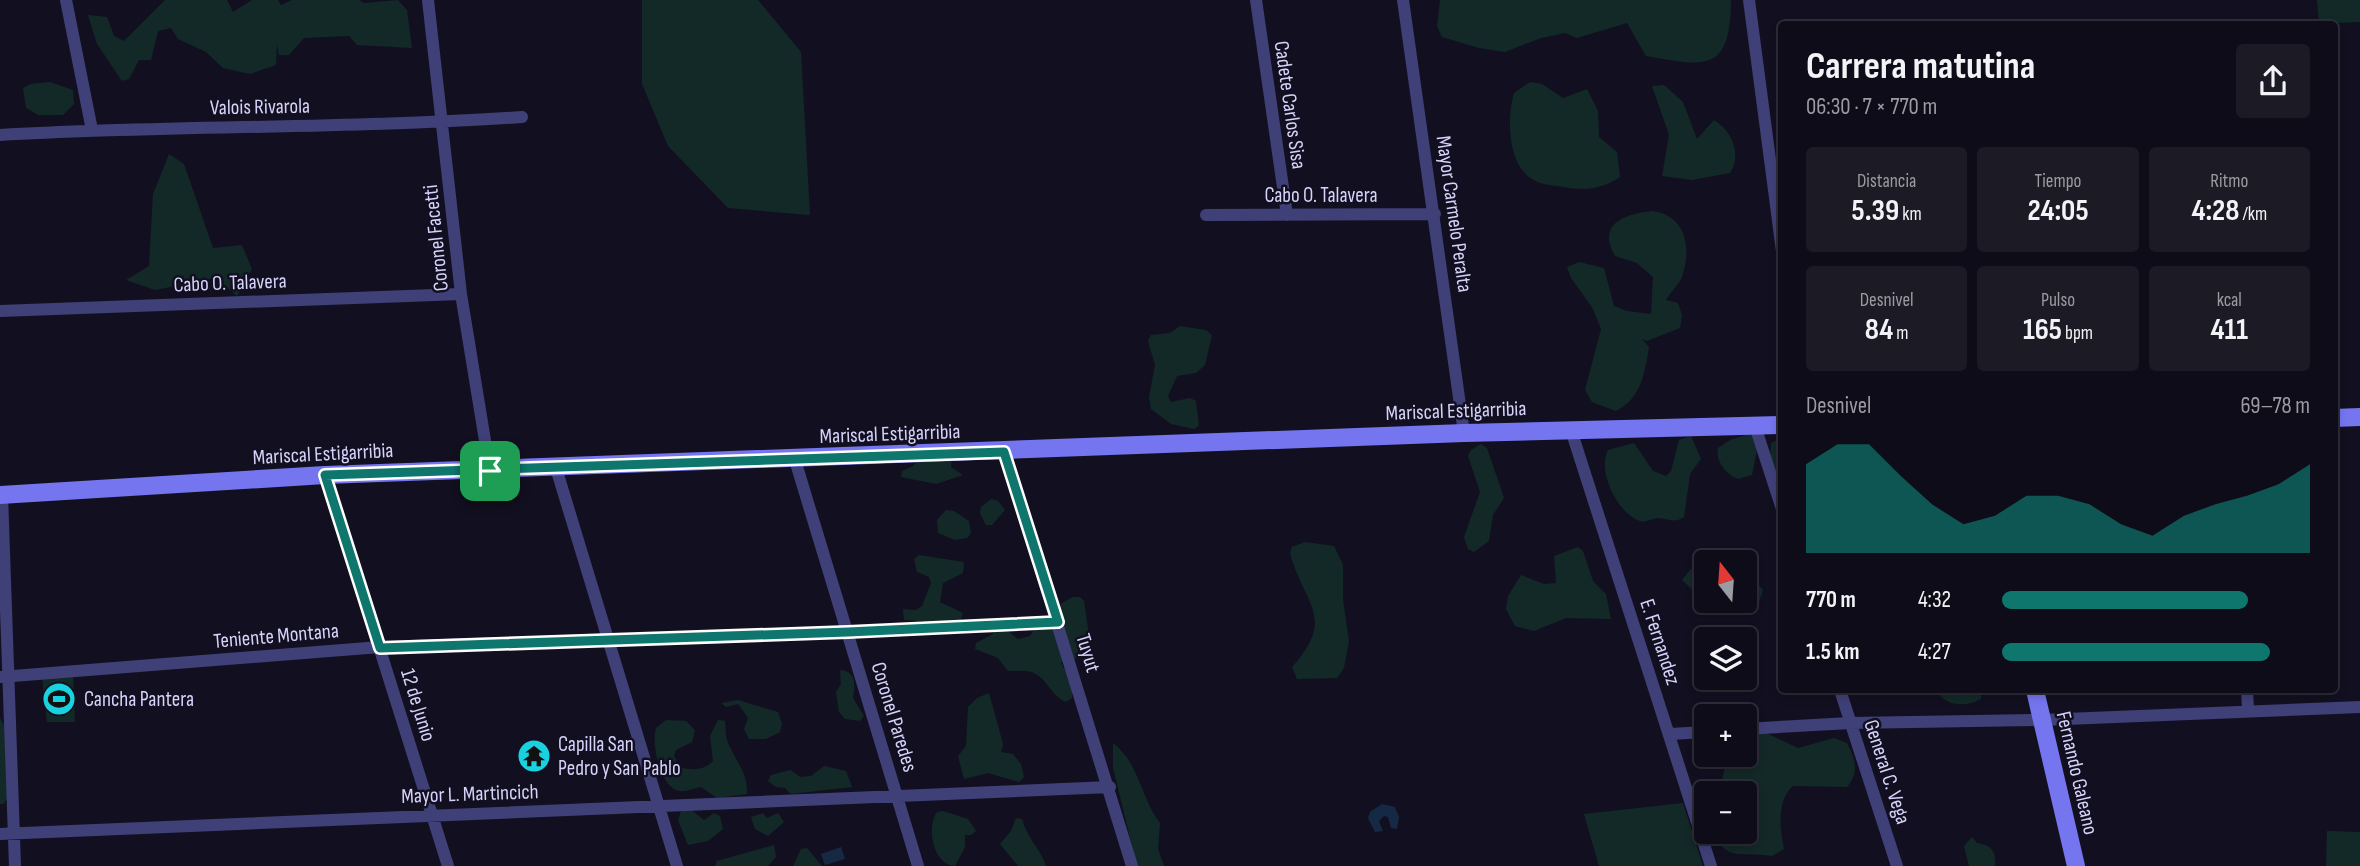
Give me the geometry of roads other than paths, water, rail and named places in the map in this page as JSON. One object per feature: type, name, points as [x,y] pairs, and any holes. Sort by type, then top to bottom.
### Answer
[{"type":"street","points":[[66,0],[92,130]]},
{"type":"street","name":"Coronel Facetti","points":[[428,0],[444,122],[461,294],[490,471]]},
{"type":"street","name":"Cadete Carlos Sisa","points":[[1256,0],[1287,215]]},
{"type":"street","name":"Mayor Carmelo Peralta","points":[[1403,0],[1464,433]]},
{"type":"street","points":[[1749,0],[1778,221]]},
{"type":"street","name":"Valois Rivarola","points":[[0,135],[92,130],[444,122],[522,117]]},
{"type":"street","name":"Cabo O. Talavera","points":[[1206,215],[1435,214]]},
{"type":"street","name":"Cabo O. Talavera","points":[[0,311],[461,294]]},
{"type":"street","points":[[2338,418],[2360,418]]},
{"type":"street","name":"Mariscal Estigarribia","points":[[1,495],[325,475],[795,460],[1464,433],[1778,425]]},
{"type":"street","points":[[1755,426],[1778,497]]},
{"type":"street","name":"E. Fernandez","points":[[1571,430],[1712,866]]},
{"type":"street","name":"Tuyut","points":[[1004,452],[1110,787],[1132,866]]},
{"type":"street","name":"Coronel Paredes","points":[[795,460],[918,866]]},
{"type":"street","points":[[556,468],[677,866]]},
{"type":"street","name":"12 de Junio","points":[[325,475],[448,866]]},
{"type":"street","points":[[1,495],[3,677],[15,866]]},
{"type":"street","name":"Teniente Montana","points":[[3,677],[380,648],[1058,622]]},
{"type":"street","name":"General C. Vega","points":[[1841,693],[1897,866]]},
{"type":"street","name":"Fernando Galeano","points":[[2036,693],[2076,866]]},
{"type":"street","points":[[2247,693],[2248,710]]},
{"type":"street","points":[[1757,728],[2360,707]]},
{"type":"street","points":[[1670,734],[1694,733]]},
{"type":"street","name":"Mayor L. Martincich","points":[[0,834],[1110,787]]},
{"type":"water","points":[[1382,804],[1395,807],[1399,817],[1397,829],[1391,828],[1388,817],[1384,816],[1379,821],[1383,831],[1375,832],[1368,818],[1370,812]]},
{"type":"water","points":[[841,847],[845,859],[825,865],[821,854]]},
{"type":"place","name":"Cancha Pantera","points":[[59,699]]},
{"type":"place","name":"Capilla San Pedro y San Pablo","points":[[534,756]]}]
